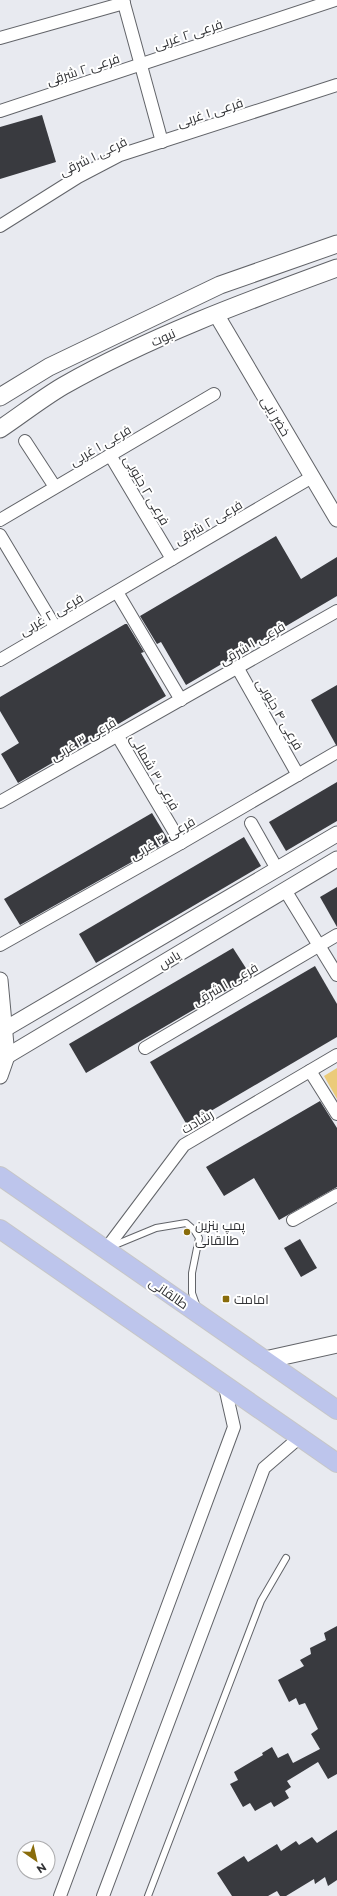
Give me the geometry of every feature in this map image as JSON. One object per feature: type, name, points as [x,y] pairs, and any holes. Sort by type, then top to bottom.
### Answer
[{"type":"main road","name":"نبوت","points":[[0,397],[49,367],[220,284],[337,244]]},
{"type":"main road","name":"نبوت","points":[[0,429],[62,386],[138,348],[240,303],[337,268]]},
{"type":"main road","name":"طالقانی","points":[[0,1176],[337,1410]]},
{"type":"main road","points":[[0,1229],[337,1462]]},
{"type":"main road","points":[[265,1360],[337,1344]]},
{"type":"street","name":"فرعی ۲ غربی","points":[[142,65],[335,0]]},
{"type":"street","points":[[0,38],[124,2],[162,142]]},
{"type":"street","name":"فرعی ۲ شرقی","points":[[0,112],[142,65]]},
{"type":"street","name":"فرعی ۱ غربی","points":[[162,142],[337,85]]},
{"type":"street","name":"فرعی ۱ شرقی","points":[[0,226],[78,177],[120,155],[162,142]]},
{"type":"street","name":"خضر نبی","points":[[216,314],[336,516]]},
{"type":"street","name":"فرعی ۱ غربی","points":[[0,520],[214,394]]},
{"type":"street","points":[[26,441],[55,487]]},
{"type":"street","name":"فرعی ۲ جنوبی","points":[[110,455],[172,559]]},
{"type":"street","name":"فرعی ۲ شرقی","points":[[117,592],[312,477]]},
{"type":"street","points":[[0,535],[56,627]]},
{"type":"street","name":"فرعی ۲ غربی","points":[[0,660],[117,592]]},
{"type":"street","points":[[117,592],[181,700]]},
{"type":"street","name":"فرعی ۱ شرقی","points":[[181,700],[337,610]]},
{"type":"street","name":"فرعی ۴ جنوبی","points":[[237,667],[298,775]]},
{"type":"street","name":"فرعی ۳ غربی","points":[[0,802],[181,700]]},
{"type":"street","name":"فرعی ۳ شمالی","points":[[117,735],[181,844]]},
{"type":"street","name":"فرعی ۴ غربی","points":[[0,945],[181,844],[337,752]]},
{"type":"street","points":[[251,824],[277,870]]},
{"type":"street","name":"یاس","points":[[2,1029],[337,834]]},
{"type":"street","name":"یاس","points":[[3,1056],[337,859]]},
{"type":"street","points":[[285,890],[337,975]]},
{"type":"street","points":[[319,945],[337,935]]},
{"type":"street","name":"فرعی ۱ شرقی","points":[[145,1048],[319,945]]},
{"type":"street","points":[[0,980],[3,1056],[0,1076]]},
{"type":"street","name":"رشادت","points":[[106,1249],[184,1145],[337,1055]]},
{"type":"street","points":[[310,1070],[337,1114]]},
{"type":"street","points":[[293,1220],[337,1195]]},
{"type":"street","points":[[60,1896],[234,1427],[224,1383]]},
{"type":"street","points":[[103,1896],[264,1468],[300,1437]]},
{"type":"lane","points":[[106,1249],[156,1228],[186,1223],[194,1230],[199,1238],[192,1273],[192,1293],[199,1314]]},
{"type":"lane","points":[[148,1896],[261,1601],[286,1558]]},
{"type":"shaded area","points":[[337,1068],[337,1099],[324,1076]]},
{"type":"building","points":[[42,115],[56,162],[0,179],[0,127]]},
{"type":"building","points":[[276,536],[301,579],[337,557],[337,596],[186,685],[161,642],[157,644],[140,616]]},
{"type":"building","points":[[127,624],[144,652],[141,653],[166,696],[18,783],[1,754],[19,743],[0,711],[0,697]]},
{"type":"building","points":[[337,685],[337,745],[336,745],[311,700]]},
{"type":"building","points":[[337,782],[337,821],[286,851],[269,822]]},
{"type":"building","points":[[152,813],[169,841],[20,925],[4,899]]},
{"type":"building","points":[[244,837],[261,866],[96,963],[79,934]]},
{"type":"building","points":[[337,887],[337,927],[320,897]]},
{"type":"building","points":[[233,948],[251,976],[86,1073],[69,1044]]},
{"type":"building","points":[[315,966],[337,1004],[337,1037],[187,1125],[150,1062]]},
{"type":"building","points":[[320,1101],[337,1128],[337,1187],[279,1220],[254,1178],[224,1196],[206,1167]]},
{"type":"building","points":[[300,1239],[317,1268],[301,1277],[284,1248]]},
{"type":"building","points":[[337,1626],[337,1774],[328,1779],[318,1762],[287,1781],[291,1787],[285,1791],[289,1798],[274,1807],[271,1802],[255,1811],[250,1803],[243,1807],[230,1784],[238,1780],[234,1772],[263,1755],[262,1753],[272,1747],[278,1758],[288,1753],[293,1763],[320,1749],[311,1734],[318,1729],[305,1703],[299,1705],[296,1698],[289,1702],[278,1680],[304,1666],[300,1660],[311,1654],[310,1648],[326,1640],[324,1633]]},
{"type":"building","points":[[337,1830],[337,1880],[328,1886],[325,1877],[315,1884],[314,1879],[286,1896],[280,1896],[277,1891],[268,1896],[232,1896],[217,1873],[244,1856],[248,1862],[277,1844],[281,1851],[296,1841],[299,1845],[312,1837],[317,1843]]},
{"type":"place","name":"پمپ بنزین طالقانی","points":[[187,1232]]},
{"type":"place","name":"امامت","points":[[226,1299]]}]
